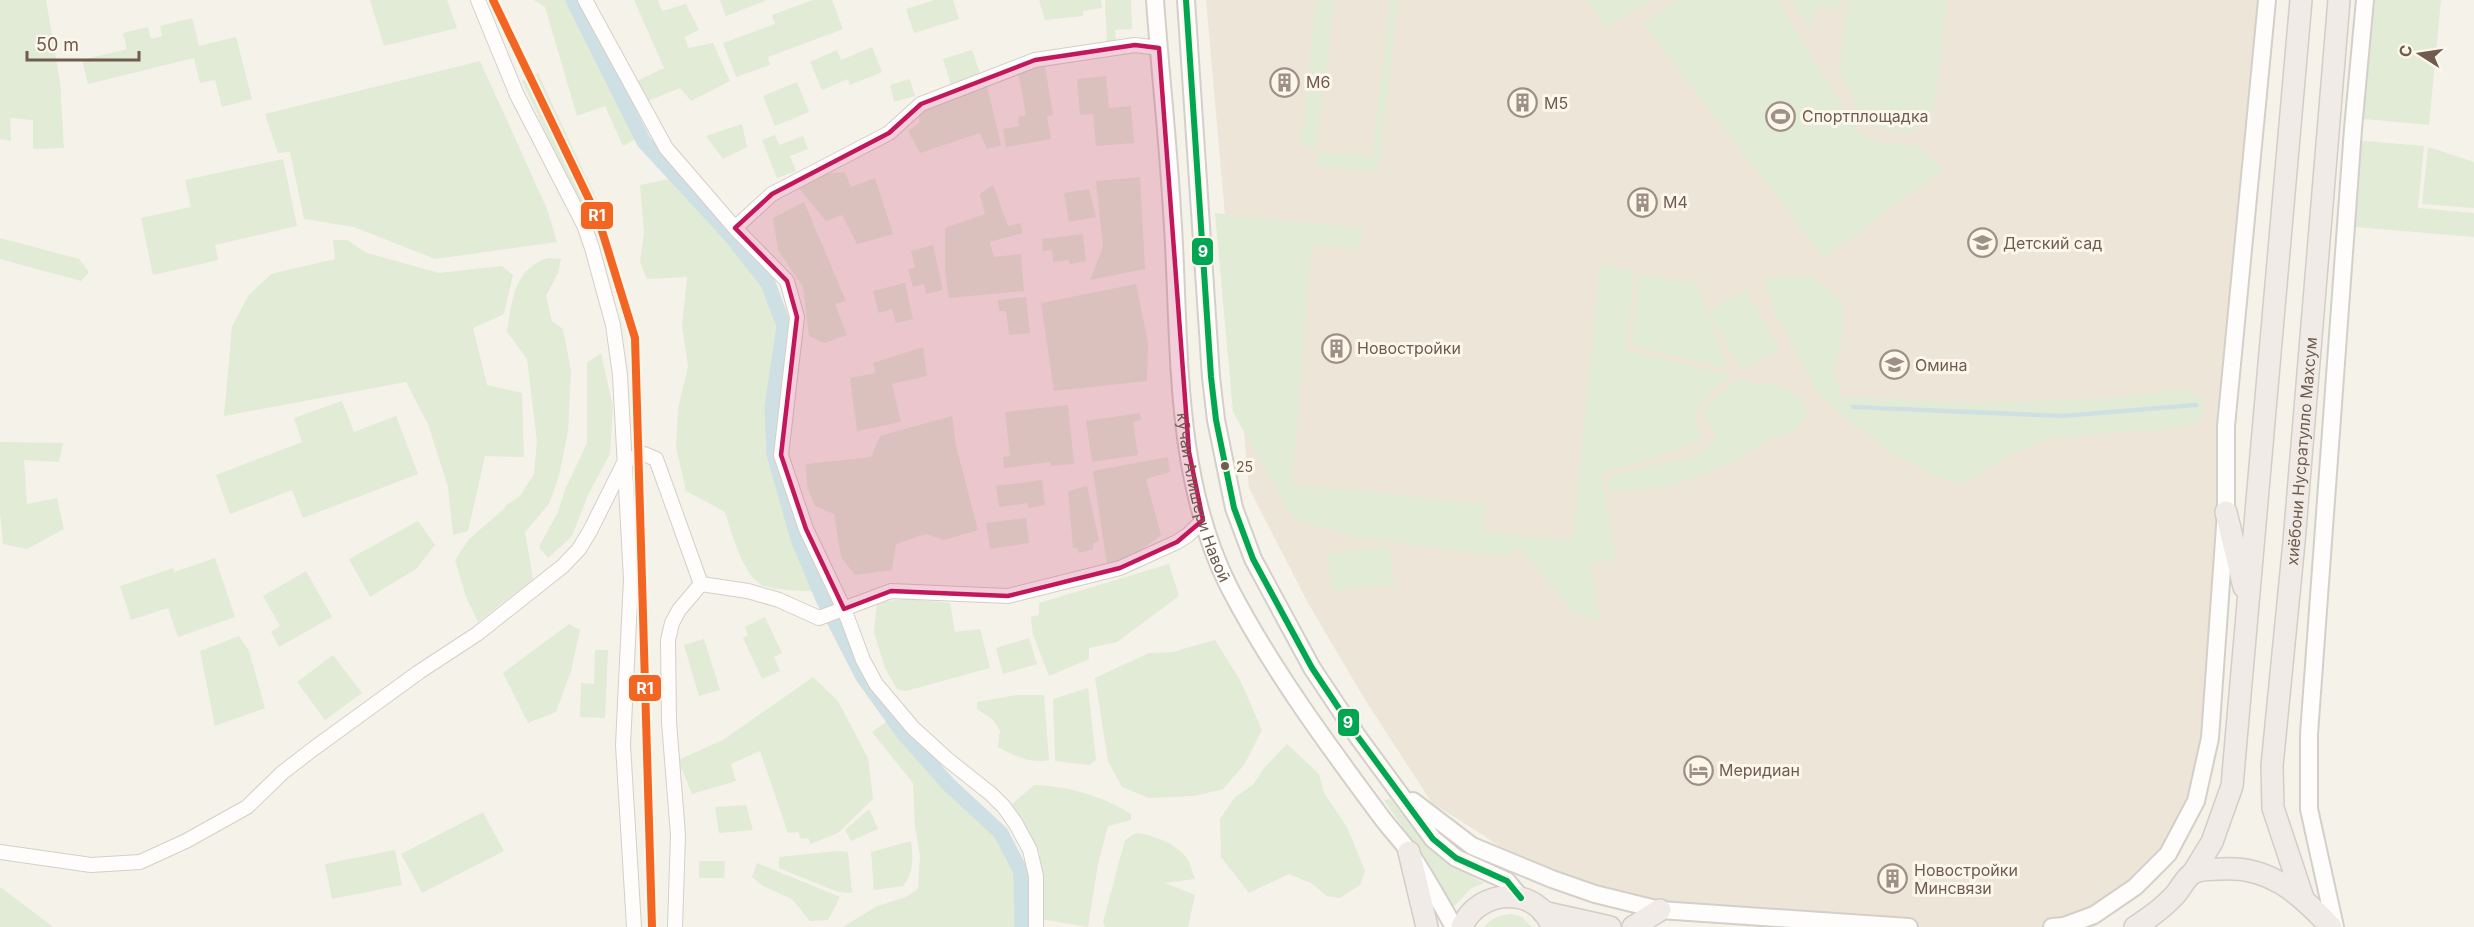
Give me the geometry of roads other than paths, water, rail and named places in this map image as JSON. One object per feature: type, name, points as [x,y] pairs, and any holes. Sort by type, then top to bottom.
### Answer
[{"type":"highway","points":[[2135,927],[2174,897],[2193,873],[2212,842],[2232,786],[2301,0]]},
{"type":"highway","name":"хиёбони Нусратулло Махсум","points":[[2303,898],[2273,808],[2272,766],[2294,542],[2339,0]]},
{"type":"highway","points":[[2226,512],[2249,605]]},
{"type":"highway","points":[[1409,852],[1427,927]]},
{"type":"highway","points":[[2193,873],[2234,867],[2269,875],[2303,898],[2333,927]]},
{"type":"highway","points":[[1462,927],[1471,912],[1482,903],[1495,897],[1509,896],[1533,903],[1548,919],[1610,927]]},
{"type":"highway","points":[[1633,927],[1660,910]]},
{"type":"street","points":[[478,0],[517,95],[584,225],[613,325],[620,375],[631,579],[623,745],[634,927]]},
{"type":"street","points":[[585,0],[666,148],[735,228],[787,281],[797,317],[781,455],[806,529],[844,609],[863,660],[876,684],[913,728],[991,794],[1016,824],[1030,850],[1036,876],[1036,927]]},
{"type":"street","name":"кӯчаи Алишери Навоӣ","points":[[1155,0],[1173,212],[1180,387],[1189,452],[1203,520],[1229,585],[1263,646],[1321,732],[1409,852],[1454,927]]},
{"type":"street","name":"кӯчаи Алишери Навоӣ","points":[[1186,0],[1211,377],[1216,420],[1234,508],[1253,559],[1312,668],[1433,839],[1456,858],[1507,880],[1521,898]]},
{"type":"street","points":[[2052,927],[2064,926],[2094,915],[2135,887],[2168,854],[2196,801],[2210,738],[2226,512],[2226,426],[2267,0]]},
{"type":"street","points":[[2333,927],[2309,809],[2309,734],[2353,129],[2365,0]]},
{"type":"street","points":[[735,228],[772,194],[888,133],[921,104],[1035,60],[1135,45],[1159,48]]},
{"type":"street","points":[[0,852],[91,866],[140,862],[186,841],[247,807],[282,773],[313,748],[419,672],[477,634],[563,566],[579,549],[590,531],[624,461],[644,454],[656,459],[701,584]]},
{"type":"street","points":[[701,584],[748,591],[779,600],[819,618],[891,591],[1008,596],[1120,568],[1177,542],[1203,520]]},
{"type":"street","points":[[675,927],[678,835],[669,722],[668,640],[672,623],[679,610],[701,584]]},
{"type":"street","points":[[1383,771],[1422,809],[1472,846],[1595,894],[1660,910],[1909,927]]},
{"type":"waterway","points":[[573,0],[644,142],[730,235],[768,283],[784,326],[772,407],[774,454],[798,539],[823,599],[863,677],[903,733],[948,784],[1001,833],[1021,872],[1022,927]]},
{"type":"waterway","points":[[1853,407],[2062,416],[2196,405]]},
{"type":"place","name":"М6","points":[[1285,82]]},
{"type":"place","name":"М5","points":[[1523,103]]},
{"type":"place","name":"Спортплощадка","points":[[1781,116]]},
{"type":"place","name":"М4","points":[[1642,202]]},
{"type":"place","name":"Детский сад","points":[[1982,243]]},
{"type":"place","name":"Новостройки","points":[[1336,348]]},
{"type":"place","name":"Омина","points":[[1894,365]]},
{"type":"place","name":"25","points":[[1225,466]]},
{"type":"place","name":"Меридиан","points":[[1698,770]]},
{"type":"place","name":"Новостройки Минсвязи","points":[[1893,879]]}]
